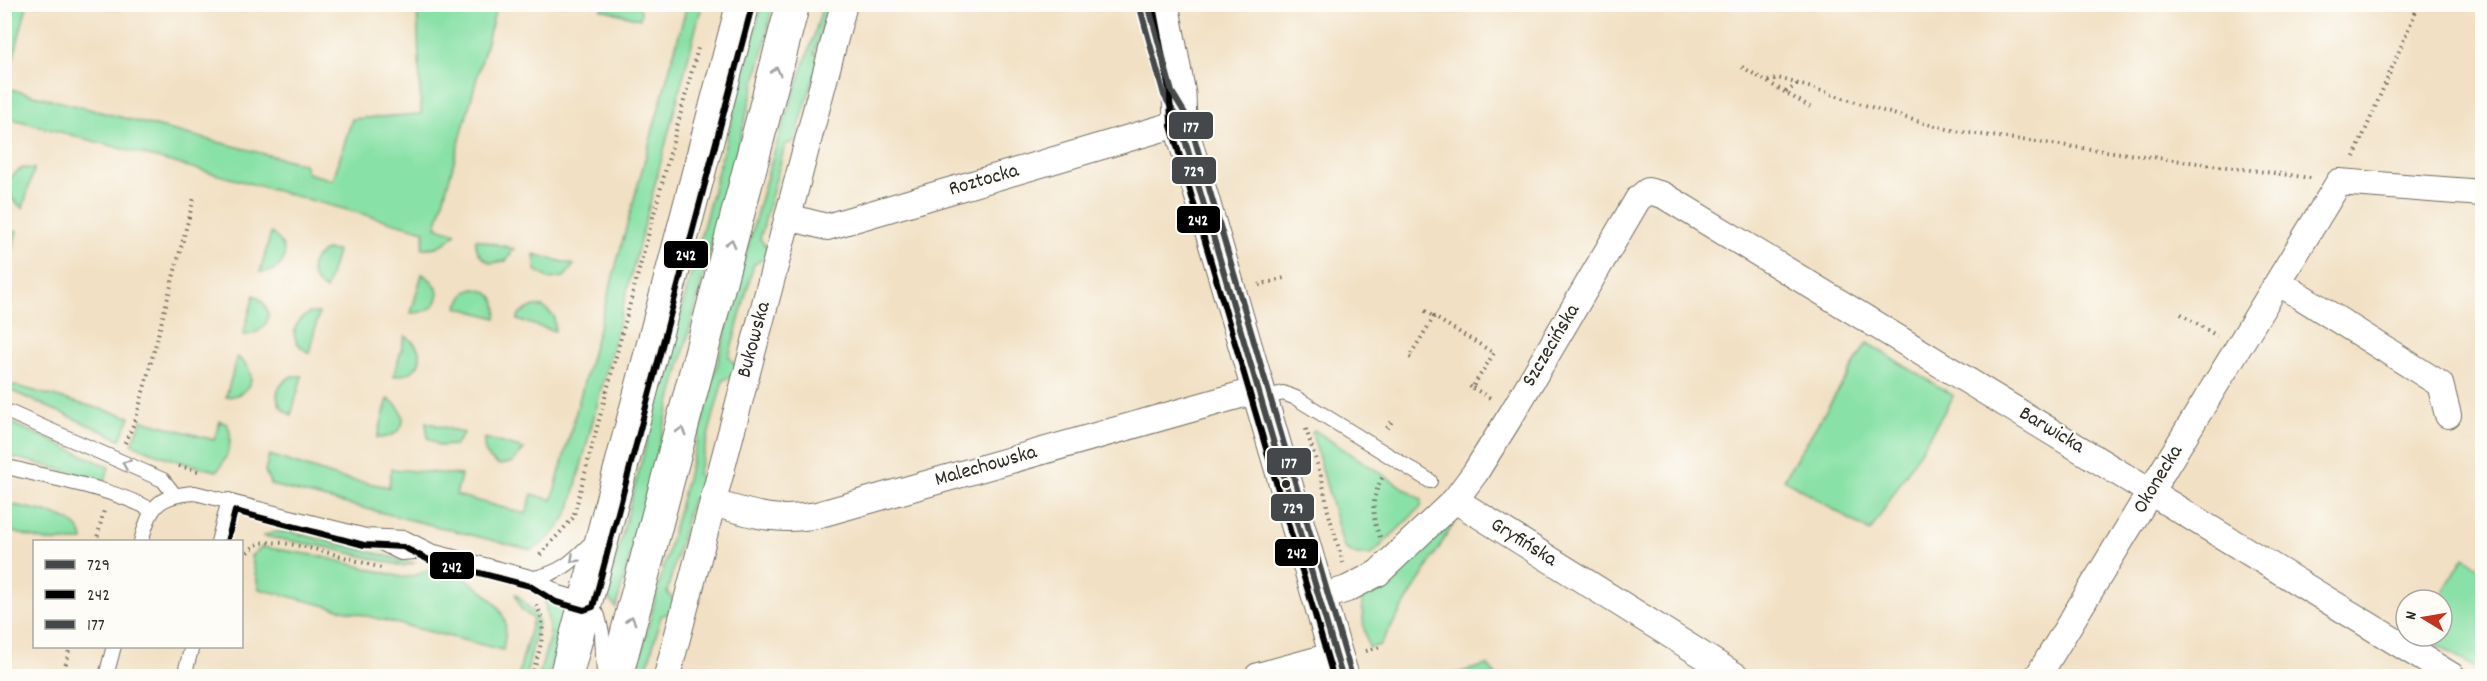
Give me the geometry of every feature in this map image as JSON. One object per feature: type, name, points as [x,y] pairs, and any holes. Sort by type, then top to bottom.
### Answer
[{"type":"main road","points":[[566,676],[743,4]]},
{"type":"main road","points":[[616,676],[793,4]]},
{"type":"main road","points":[[1139,4],[1164,95],[1180,123],[1319,598],[1347,661]]},
{"type":"main road","points":[[1162,4],[1179,94],[1180,123]]},
{"type":"street","name":"Bukowska","points":[[667,676],[844,4]]},
{"type":"street","name":"Roztocka","points":[[788,217],[827,227],[1180,123]]},
{"type":"street","points":[[2342,182],[2482,193]]},
{"type":"street","name":"Okonecka","points":[[2038,676],[2278,282],[2342,182]]},
{"type":"street","name":"Barwicka","points":[[1648,191],[1658,192],[2451,676]]},
{"type":"street","name":"Szczecińska","points":[[1455,500],[1475,473],[1513,412],[1638,199],[1648,191]]},
{"type":"street","points":[[2278,282],[2440,384],[2448,415]]},
{"type":"street","name":"Malechowska","points":[[713,504],[771,519],[793,520],[1259,395]]},
{"type":"street","points":[[1319,598],[1347,589],[1378,573],[1455,500]]},
{"type":"street","name":"Gryfińska","points":[[1455,500],[1736,676]]},
{"type":"street","points":[[1258,676],[1347,661]]},
{"type":"lane","points":[[1259,395],[1283,393],[1296,398],[1430,481]]},
{"type":"lane","points":[[4,410],[163,480],[174,494]]},
{"type":"lane","points":[[4,466],[108,493],[137,502],[152,510]]},
{"type":"lane","points":[[142,540],[152,510],[174,494],[195,493],[366,536],[405,538],[431,551],[534,578],[559,593],[586,601],[598,616],[602,633],[604,676]]},
{"type":"lane","points":[[219,540],[229,500]]},
{"type":"lane","points":[[534,578],[556,573],[569,564],[606,527]]},
{"type":"lane","points":[[106,676],[113,648]]},
{"type":"lane","points":[[184,676],[191,648]]},
{"type":"path","points":[[1768,81],[1778,78],[1841,95],[1914,122],[1961,132],[2342,182],[2419,4]]},
{"type":"path","points":[[537,560],[573,518],[700,39]]},
{"type":"path","points":[[1742,67],[1810,107]]},
{"type":"path","points":[[1785,92],[1799,84]]},
{"type":"path","points":[[118,460],[136,419],[194,198]]},
{"type":"path","points":[[1250,287],[1288,277]]},
{"type":"path","points":[[1425,311],[1494,353],[1472,387],[1467,384]]},
{"type":"path","points":[[2181,314],[2238,349]]},
{"type":"path","points":[[1412,358],[1410,357],[1434,317]]},
{"type":"path","points":[[1387,428],[1393,420]]},
{"type":"path","points":[[1304,424],[1322,479],[1343,566]]},
{"type":"path","points":[[1383,544],[1375,528],[1372,510],[1376,490],[1393,459]]},
{"type":"path","points":[[96,540],[108,493]]},
{"type":"path","points":[[243,555],[256,545],[274,543],[312,549],[388,569]]},
{"type":"path","points":[[529,599],[542,615],[543,634],[532,676]]},
{"type":"path","points":[[1347,661],[1381,647]]},
{"type":"path","points":[[50,674],[62,676],[69,648]]},
{"type":"green space","points":[[604,4],[638,5],[641,11],[640,19],[601,9]]},
{"type":"green space","points":[[762,4],[772,5],[766,40],[616,608],[606,596]]},
{"type":"green space","points":[[5,5],[27,5],[6,88],[304,164],[307,173],[333,180],[352,119],[421,114],[417,5],[497,5],[436,227],[456,233],[437,247],[422,248],[425,231],[5,117]]},
{"type":"green space","points":[[687,5],[702,5],[570,508],[554,533],[531,550],[271,485],[265,471],[269,455],[341,478],[389,487],[391,469],[461,475],[456,495],[526,514],[532,494],[552,500]]},
{"type":"green space","points":[[823,5],[829,5],[814,54],[820,55],[795,141],[785,145],[760,239],[768,249],[765,258],[754,264],[729,357],[737,367],[735,375],[723,380],[698,474],[706,485],[704,493],[692,499],[667,592],[675,602],[673,611],[661,616],[645,676],[635,676],[759,205],[777,142]]},
{"type":"green space","points":[[23,168],[34,169],[23,208],[9,193],[8,182],[16,172]]},
{"type":"green space","points":[[4,231],[17,231],[6,270]]},
{"type":"green space","points":[[271,233],[282,245],[284,258],[276,268],[260,272]]},
{"type":"green space","points":[[476,239],[514,249],[506,261],[491,263],[479,253]]},
{"type":"green space","points":[[326,250],[337,251],[326,290],[315,280],[311,270],[315,259]]},
{"type":"green space","points":[[534,254],[574,265],[564,277],[549,279],[536,270]]},
{"type":"green space","points":[[422,274],[435,286],[438,292],[437,299],[429,309],[411,313]]},
{"type":"green space","points":[[474,289],[490,294],[496,306],[496,318],[457,307],[466,292]]},
{"type":"green space","points":[[254,295],[266,307],[267,320],[259,330],[243,335]]},
{"type":"green space","points":[[534,306],[543,307],[554,316],[555,331],[517,320],[520,313]]},
{"type":"green space","points":[[309,313],[319,313],[309,353],[298,343],[294,333],[298,323]]},
{"type":"green space","points":[[405,336],[418,348],[419,361],[411,371],[404,375],[394,376]]},
{"type":"green space","points":[[1867,343],[1954,396],[1870,532],[1784,479]]},
{"type":"green space","points":[[237,357],[249,369],[250,382],[242,392],[226,397]]},
{"type":"green space","points":[[292,376],[302,376],[291,415],[280,406],[277,396],[281,385]]},
{"type":"green space","points":[[5,383],[130,417],[120,439],[5,388]]},
{"type":"green space","points":[[388,399],[401,411],[402,424],[394,434],[377,438]]},
{"type":"green space","points":[[5,420],[109,467],[105,481],[5,455]]},
{"type":"green space","points":[[142,420],[214,440],[220,421],[227,424],[229,430],[230,442],[227,455],[217,471],[142,449],[132,444]]},
{"type":"green space","points":[[426,422],[464,433],[455,445],[440,446],[428,438]]},
{"type":"green space","points":[[1314,430],[1422,500],[1421,507],[1371,555],[1357,555],[1344,548],[1312,433]]},
{"type":"green space","points":[[484,438],[524,449],[513,462],[499,465],[487,454]]},
{"type":"green space","points":[[4,503],[64,518],[81,532],[83,540],[43,540],[5,530]]},
{"type":"green space","points":[[1452,522],[1454,523],[1380,645],[1369,648],[1364,628],[1361,596],[1385,582]]},
{"type":"green space","points":[[276,532],[291,532],[414,563],[403,566],[321,546],[262,536]]},
{"type":"green space","points":[[262,547],[319,556],[401,577],[411,577],[437,569],[457,575],[478,588],[502,613],[506,629],[503,650],[259,589],[251,556]]},
{"type":"green space","points":[[2464,557],[2482,569],[2482,672],[2443,648],[2454,648],[2454,588],[2445,588]]},
{"type":"green space","points":[[515,593],[534,613],[538,622],[526,676],[518,676],[533,619],[521,609]]},
{"type":"green space","points":[[545,601],[563,606],[566,610],[548,676],[539,676],[550,635]]},
{"type":"green space","points":[[1487,665],[1497,676],[1446,676]]},
{"type":"transit line","name":"729","points":[[1139,4],[1164,95],[1180,123],[1342,676]]},
{"type":"transit line","name":"177","points":[[1148,4],[1172,92],[1189,120],[1351,673]]},
{"type":"transit line","name":"242","points":[[228,540],[235,511],[364,545],[403,547],[429,560],[530,586],[556,602],[584,610],[593,607],[752,6]]},
{"type":"transit line","name":"242","points":[[1153,6],[1170,95],[1171,126],[1333,676]]}]
